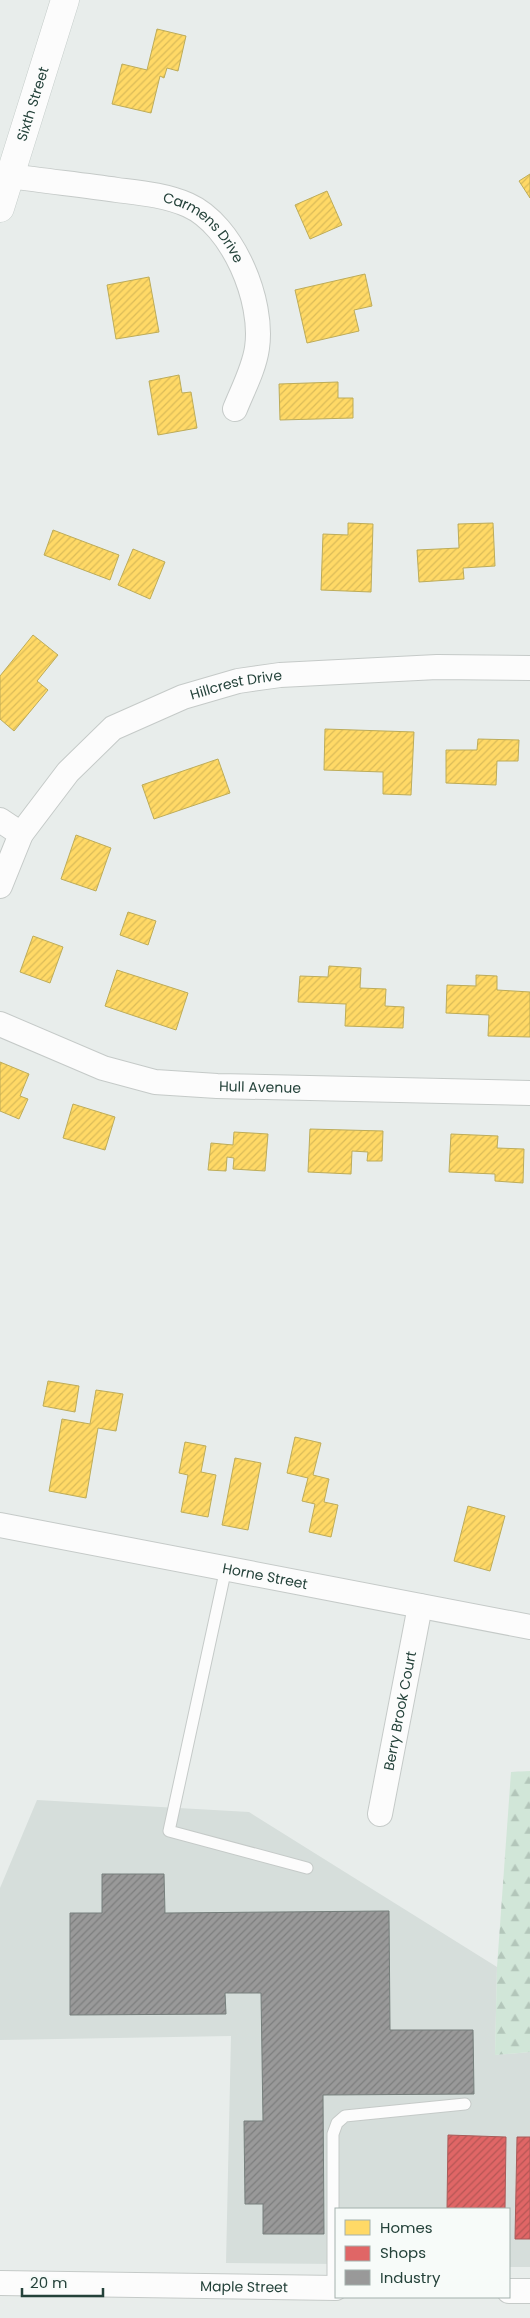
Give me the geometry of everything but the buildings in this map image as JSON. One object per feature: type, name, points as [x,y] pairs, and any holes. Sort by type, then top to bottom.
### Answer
[{"type":"main road","name":"Sixth Street","points":[[0,208],[65,0]]},
{"type":"street","name":"Carmens Drive","points":[[11,176],[159,196],[190,205],[218,229],[240,262],[248,280],[257,317],[256,354],[235,409]]},
{"type":"street","name":"Hillcrest Drive","points":[[0,886],[21,834],[68,772],[113,728],[183,697],[238,680],[280,675],[437,667],[530,668]]},
{"type":"street","points":[[0,820],[21,834]]},
{"type":"street","name":"Hull Avenue","points":[[0,1024],[103,1068],[156,1082],[217,1086],[530,1093]]},
{"type":"street","name":"Horne Street","points":[[0,1524],[530,1627]]},
{"type":"street","name":"Berry Brook Court","points":[[380,1814],[420,1606]]},
{"type":"street","name":"Maple Street","points":[[0,2283],[335,2288]]},
{"type":"street","points":[[510,2291],[530,2291]]},
{"type":"lane","points":[[226,1568],[169,1831],[307,1868]]},
{"type":"lane","points":[[335,2288],[333,2134],[337,2123],[345,2116],[465,2104]]},
{"type":"shaded area","points":[[37,1800],[249,1812],[497,1967],[495,2055],[530,2052],[530,2267],[510,2267],[510,2208],[335,2208],[335,2264],[226,2263],[231,2036],[0,2040],[0,1888]]},
{"type":"green space","points":[[530,1771],[530,2052],[495,2055],[497,1967],[511,1772]]}]
